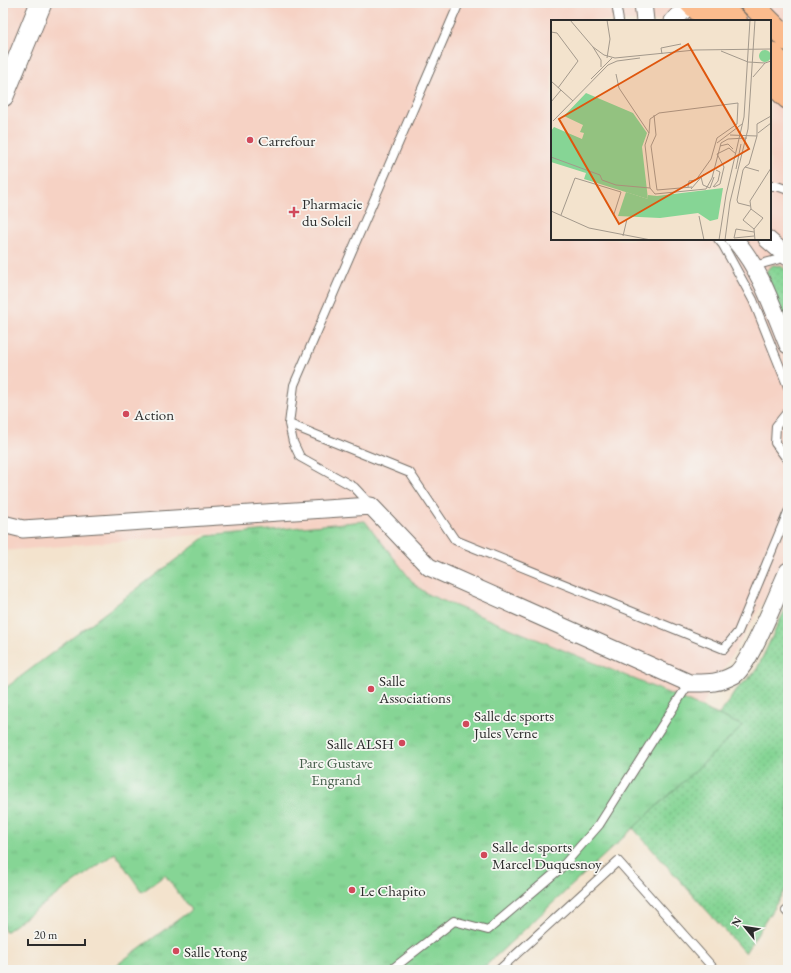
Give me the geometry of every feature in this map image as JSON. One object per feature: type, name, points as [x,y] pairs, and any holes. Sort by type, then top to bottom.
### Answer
[{"type":"main road","points":[[750,3],[767,20]]},
{"type":"main road","points":[[705,9],[723,10],[735,20]]},
{"type":"main road","points":[[771,24],[788,40]]},
{"type":"main road","points":[[771,57],[778,84]]},
{"type":"street","points":[[3,96],[41,3]]},
{"type":"street","points":[[643,3],[645,20]]},
{"type":"street","points":[[676,20],[705,9]]},
{"type":"street","points":[[735,240],[754,266],[788,345]]},
{"type":"street","points":[[768,240],[788,257]]},
{"type":"street","points":[[3,524],[23,529],[372,506],[429,567],[689,683],[713,684],[736,674],[750,655],[788,571]]},
{"type":"lane","points":[[372,506],[354,487],[300,457],[293,442],[289,424],[294,385],[459,3]]},
{"type":"lane","points":[[616,3],[619,20]]},
{"type":"lane","points":[[771,186],[777,186],[788,190]]},
{"type":"lane","points":[[719,240],[753,300],[788,387]]},
{"type":"lane","points":[[754,266],[788,257]]},
{"type":"lane","points":[[788,411],[776,426],[775,442],[786,458],[788,458]]},
{"type":"lane","points":[[289,424],[410,473],[455,540],[724,649],[738,632],[788,512]]},
{"type":"lane","points":[[391,970],[454,922],[488,930],[560,868],[599,825],[689,683]]},
{"type":"lane","points":[[499,970],[618,861],[715,970]]},
{"type":"shaded area","points":[[3,3],[788,3],[788,561],[701,707],[429,595],[415,585],[365,521],[3,551]]},
{"type":"green space","points":[[773,265],[781,266],[788,272],[788,327],[778,313],[766,271]]},
{"type":"green space","name":"Parc Gustave Engrand","points":[[365,521],[415,585],[429,595],[680,698],[743,726],[481,970],[110,970],[191,910],[165,875],[142,892],[115,853],[5,932],[3,926],[3,690],[207,536]]},
{"type":"green space","points":[[788,603],[788,885],[745,953],[633,828],[742,726],[718,715],[727,705],[735,691],[756,671]]},
{"type":"place","name":"Carrefour","points":[[250,140]]},
{"type":"place","name":"Pharmacie du Soleil","points":[[294,212]]},
{"type":"place","name":"Action","points":[[126,414]]},
{"type":"place","name":"Salle Associations","points":[[371,689]]},
{"type":"place","name":"Salle de sports Jules Verne","points":[[466,724]]},
{"type":"place","name":"Salle ALSH","points":[[402,743]]},
{"type":"place","name":"Salle de sports Marcel Duquesnoy","points":[[484,855]]},
{"type":"place","name":"Le Chapito","points":[[352,890]]},
{"type":"place","name":"Salle Ytong","points":[[176,951]]}]
